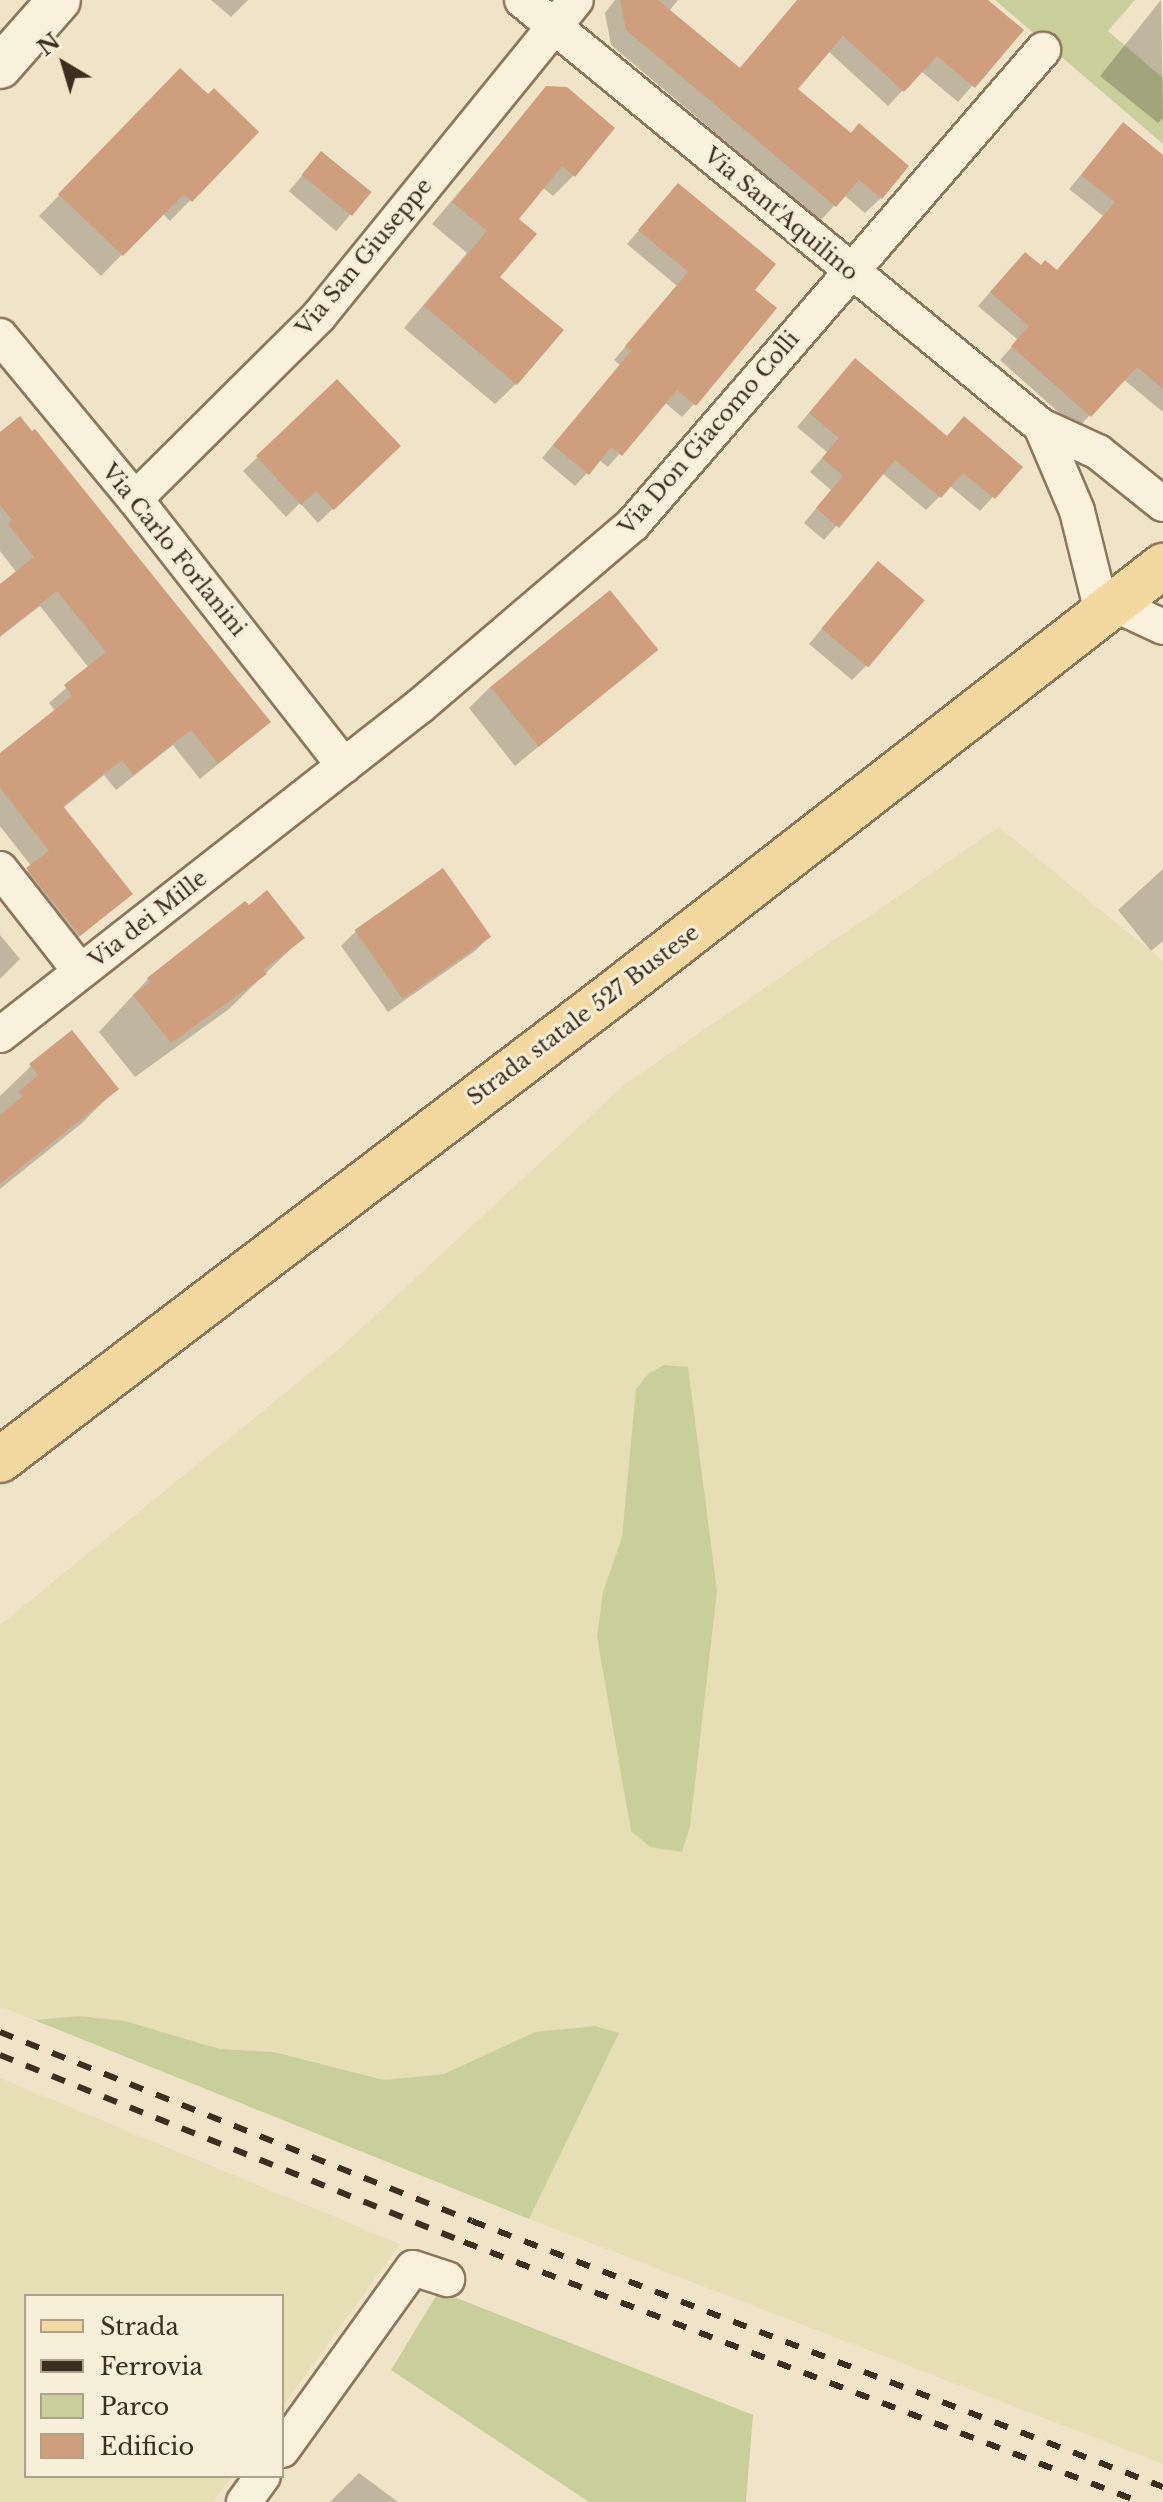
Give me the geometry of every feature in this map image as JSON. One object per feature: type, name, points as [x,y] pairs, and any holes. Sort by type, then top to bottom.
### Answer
[{"type":"main road","name":"Strada statale 527 Bustese","points":[[0,1460],[610,996],[1163,566]]},
{"type":"street","points":[[0,67],[59,0]]},
{"type":"street","name":"Via Sant'Aquilino","points":[[522,0],[1041,426],[1098,452],[1163,504]]},
{"type":"street","name":"Via San Giuseppe","points":[[135,499],[319,316],[576,0]]},
{"type":"street","name":"Via Don Giacomo Colli","points":[[297,803],[633,524],[1043,50]]},
{"type":"street","name":"Via Carlo Forlanini","points":[[0,336],[135,499],[344,766]]},
{"type":"street","name":"Via Sant'Aquilino","points":[[1041,426],[1077,511],[1108,608]]},
{"type":"street","points":[[1108,608],[1163,627]]},
{"type":"street","name":"Via dei Mille","points":[[0,1035],[297,803]]},
{"type":"street","points":[[0,869],[80,971]]},
{"type":"street","points":[[284,2447],[413,2268],[447,2279]]},
{"type":"street","points":[[244,2502],[262,2478]]},
{"type":"shaded area","points":[[999,827],[1163,961],[1163,2464],[529,2219],[618,2033],[535,2032],[444,2074],[384,2080],[274,2052],[220,2049],[125,2021],[80,2016],[34,2020],[0,2007],[0,1625],[339,1349],[625,1084]],"holes":[[[664,1365],[688,1367],[631,1831],[615,1733],[603,1592],[622,1537],[636,1389],[649,1373]]]},
{"type":"shaded area","points":[[0,2078],[400,2244],[284,2404],[284,2294],[24,2294],[24,2478],[231,2478],[213,2502],[0,2502]]},
{"type":"green space","points":[[995,0],[1135,0],[1108,31],[1163,78],[1163,144]]},
{"type":"green space","points":[[664,1365],[688,1367],[717,1591],[690,1826],[682,1852],[650,1847],[631,1831],[597,1637],[603,1592],[622,1537],[636,1389],[649,1373]]},
{"type":"green space","points":[[80,2016],[125,2021],[220,2049],[274,2052],[384,2080],[444,2074],[535,2032],[595,2026],[619,2033],[529,2219],[34,2020]]},
{"type":"green space","points":[[439,2291],[753,2415],[746,2502],[589,2502],[391,2370]]},
{"type":"building","points":[[620,0],[658,0],[740,68],[797,0],[988,0],[1024,30],[975,88],[937,56],[904,92],[843,36],[798,89],[851,133],[859,123],[909,166],[882,199],[859,180],[836,207],[626,30]]},
{"type":"building","points":[[180,68],[208,94],[214,88],[259,132],[192,202],[184,194],[123,256],[58,194]]},
{"type":"building","points":[[546,86],[567,87],[615,128],[575,177],[562,166],[519,219],[537,234],[500,277],[564,330],[517,385],[424,306],[487,231],[452,202]]},
{"type":"building","points":[[1123,122],[1163,155],[1163,389],[1137,367],[1091,417],[1011,346],[1029,326],[990,292],[1025,252],[1041,265],[1045,260],[1057,270],[1115,202],[1081,175]]},
{"type":"building","points":[[321,151],[372,192],[352,216],[301,175]]},
{"type":"building","points":[[678,183],[776,264],[755,290],[777,308],[696,406],[677,390],[622,456],[611,447],[589,475],[553,445],[631,351],[625,346],[688,272],[638,230]]},
{"type":"building","points":[[855,358],[947,436],[964,416],[1023,467],[995,499],[963,473],[941,498],[895,460],[839,528],[816,508],[843,476],[822,458],[839,438],[809,413]]},
{"type":"building","points":[[337,379],[401,446],[334,510],[316,491],[301,505],[256,456]]},
{"type":"building","points":[[20,416],[32,431],[35,429],[271,722],[218,764],[191,730],[133,775],[122,760],[63,806],[133,894],[80,936],[26,868],[49,851],[0,788],[0,753],[72,696],[64,685],[106,652],[57,591],[0,636],[0,584],[34,557],[8,524],[12,520],[0,505],[0,432]]},
{"type":"building","points":[[878,561],[925,600],[868,668],[821,628]]},
{"type":"building","points":[[610,590],[658,650],[539,747],[490,687]]},
{"type":"building","points":[[443,868],[491,937],[403,999],[355,930]]},
{"type":"building","points":[[267,890],[305,938],[263,970],[267,974],[171,1043],[133,995],[150,982],[147,978],[245,901],[249,905]]},
{"type":"building","points":[[72,1030],[119,1089],[0,1184],[0,1115],[23,1096],[18,1092],[38,1075],[29,1064]]},
{"type":"railway","points":[[0,2032],[472,2221],[1163,2487]]},
{"type":"railway","points":[[0,2055],[464,2242],[1140,2502]]}]
